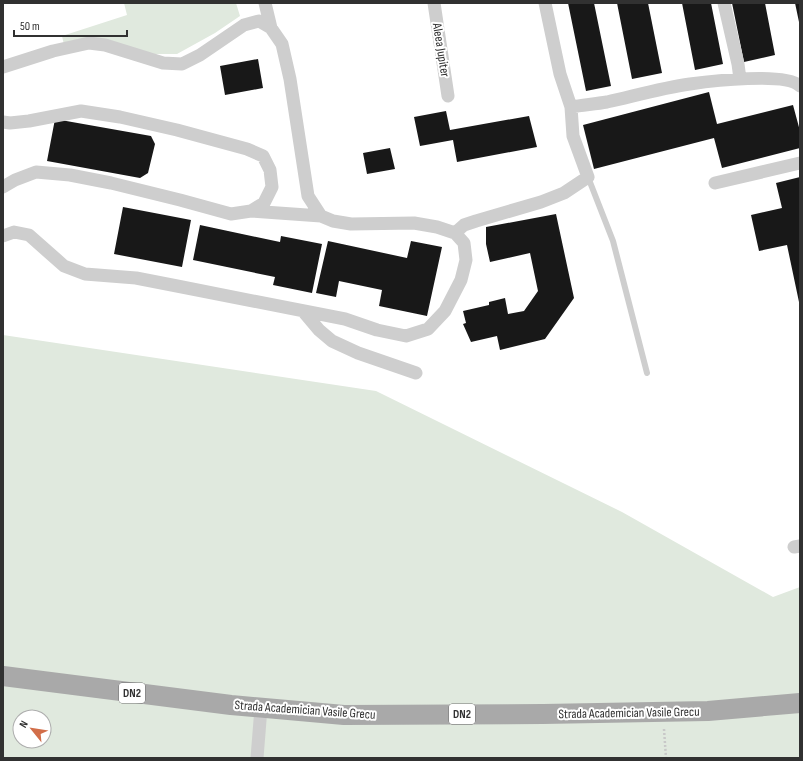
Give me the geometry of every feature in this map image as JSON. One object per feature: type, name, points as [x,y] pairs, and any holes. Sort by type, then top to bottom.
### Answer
[{"type":"main road","name":"Strada Academician Vasile Grecu","points":[[3,676],[224,704],[344,715],[708,711],[800,702]]},
{"type":"street","points":[[264,3],[271,28],[282,44],[290,79],[308,196],[321,216]]},
{"type":"street","name":"Aleea Jupiter","points":[[434,3],[448,96]]},
{"type":"street","points":[[456,233],[464,225],[542,202],[564,193],[588,177],[573,136],[571,107],[560,74],[545,3]]},
{"type":"street","points":[[724,3],[737,57],[740,79]]},
{"type":"street","points":[[3,67],[53,51],[89,43],[105,45],[163,62],[182,64],[200,55],[244,25],[259,22],[271,28]]},
{"type":"street","points":[[571,107],[606,102],[690,84],[740,79],[781,79],[796,82],[800,86]]},
{"type":"street","points":[[3,122],[10,123],[30,121],[81,111],[120,117],[170,128],[247,149],[263,156],[270,170],[272,187],[264,204],[251,211]]},
{"type":"street","points":[[715,183],[800,163]]},
{"type":"street","points":[[3,187],[15,180],[36,172],[70,175],[173,198],[231,214],[251,211],[321,216],[333,221],[351,224],[414,223],[437,227],[456,233],[464,243],[466,260],[460,280],[445,311],[428,329],[406,336],[377,330],[345,319],[136,278],[85,274],[64,266],[29,235],[14,232],[3,236]]},
{"type":"street","points":[[303,311],[319,330],[332,341],[358,353],[416,373]]},
{"type":"street","points":[[257,758],[261,708]]},
{"type":"lane","points":[[588,177],[613,241],[647,373]]},
{"type":"path","points":[[664,712],[666,758]]},
{"type":"shaded area","points":[[124,3],[236,3],[240,16],[215,33],[177,54],[155,54],[64,45],[62,36],[127,15]]},
{"type":"shaded area","points":[[3,335],[376,391],[622,512],[773,597],[800,587],[800,758],[3,758]]},
{"type":"building","points":[[568,3],[594,3],[611,86],[586,91]]},
{"type":"building","points":[[617,3],[648,3],[662,73],[632,79]]},
{"type":"building","points":[[682,3],[711,3],[723,64],[695,70]]},
{"type":"building","points":[[732,3],[765,3],[775,55],[744,62]]},
{"type":"building","points":[[795,3],[800,3],[800,22],[799,22]]},
{"type":"building","points":[[258,59],[263,88],[225,95],[220,66]]},
{"type":"building","points":[[709,92],[717,124],[793,105],[800,131],[800,148],[722,168],[714,138],[594,169],[583,125]]},
{"type":"building","points":[[446,111],[450,130],[529,116],[537,147],[457,162],[453,140],[420,146],[414,117]]},
{"type":"building","points":[[55,119],[151,136],[155,144],[148,173],[140,178],[47,161]]},
{"type":"building","points":[[390,148],[395,169],[367,174],[363,153]]},
{"type":"building","points":[[800,177],[799,302],[787,245],[759,251],[751,215],[782,208],[776,183]]},
{"type":"building","points":[[123,207],[191,220],[182,267],[114,254]]},
{"type":"building","points":[[556,214],[574,298],[545,339],[500,350],[497,336],[471,342],[463,324],[466,323],[463,311],[489,305],[489,302],[505,298],[508,314],[524,311],[538,291],[530,253],[490,262],[486,244],[486,227]]},
{"type":"building","points":[[200,225],[280,242],[281,236],[322,244],[312,293],[273,285],[275,277],[193,260]]},
{"type":"building","points":[[328,241],[407,258],[411,241],[442,247],[427,316],[379,306],[382,290],[339,281],[336,297],[316,293]]}]
